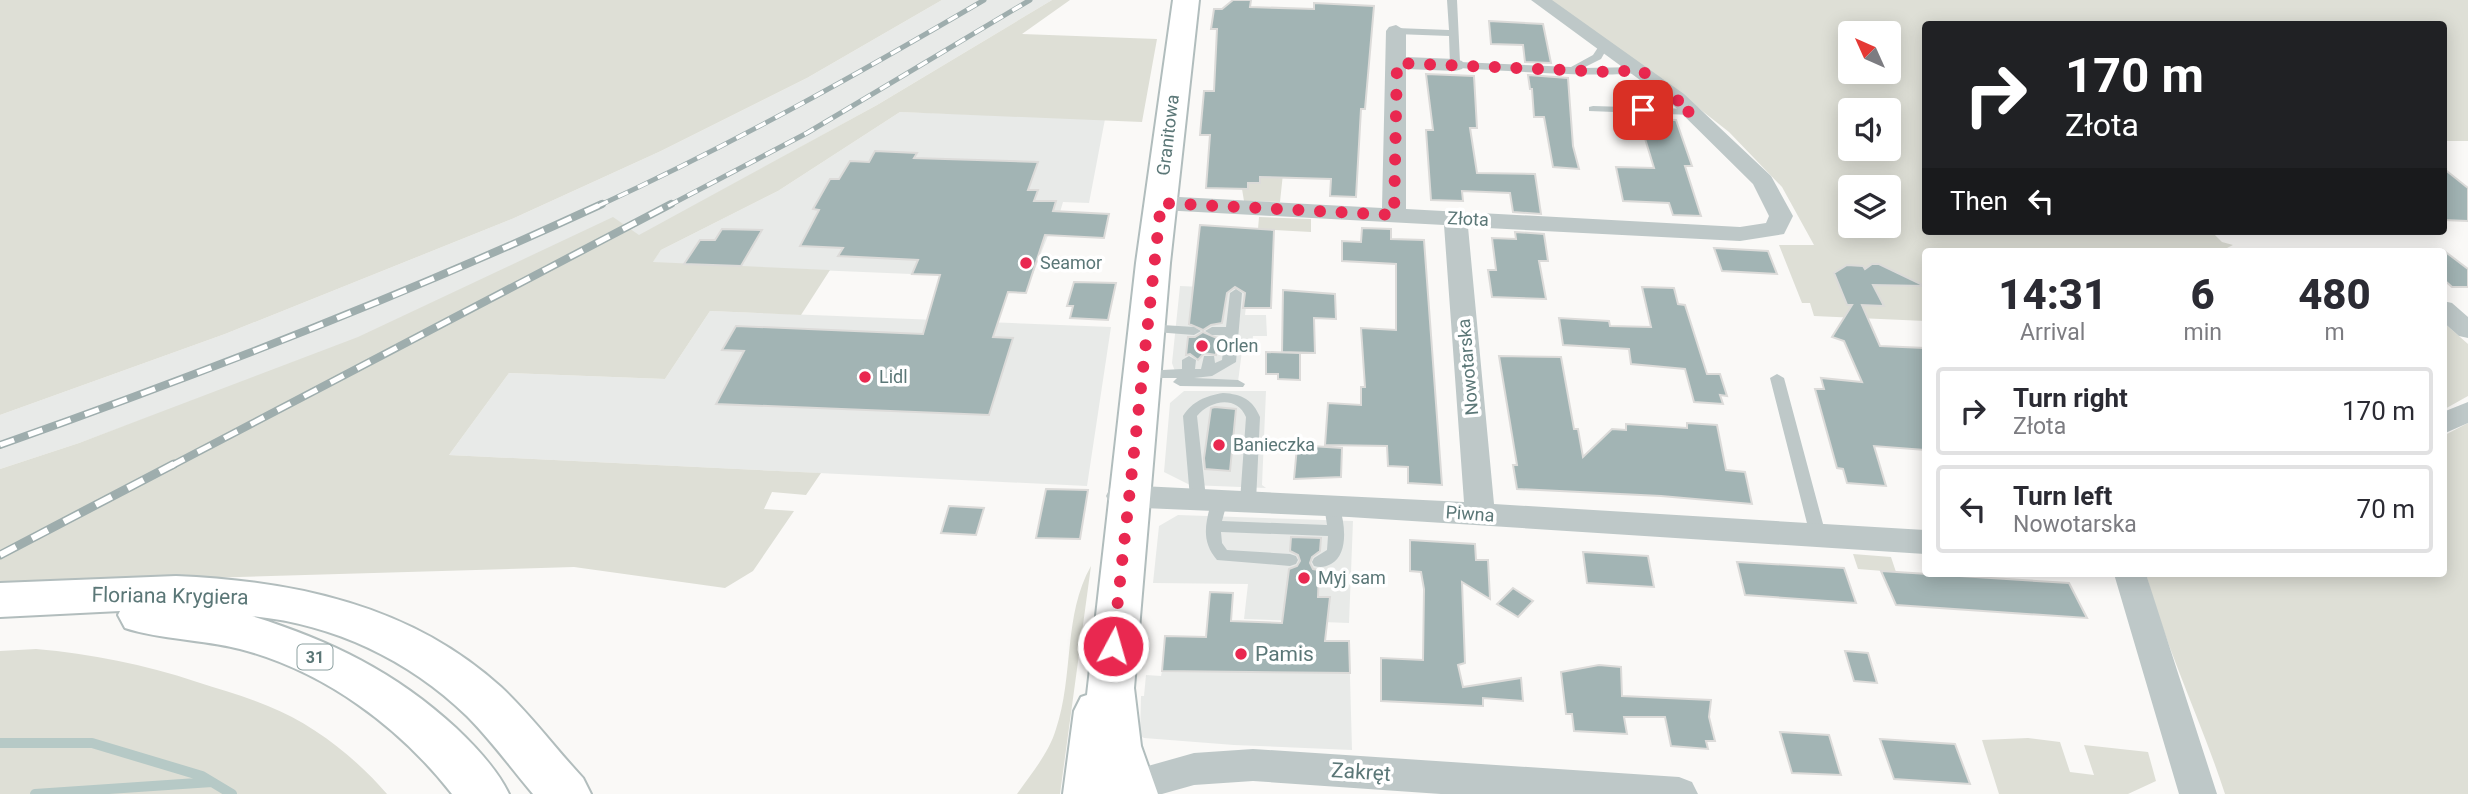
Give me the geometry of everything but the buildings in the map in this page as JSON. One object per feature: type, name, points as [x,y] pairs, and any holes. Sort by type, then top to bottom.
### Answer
[{"type":"street","name":"Granitowa","points":[[1117,792],[1110,688],[1125,495],[1154,375],[1147,328],[1185,0]]},
{"type":"street","points":[[1540,0],[1641,70],[1692,112]]},
{"type":"street","points":[[1394,215],[1396,31]]},
{"type":"street","points":[[1397,63],[1455,65]]},
{"type":"street","name":"Złota","points":[[1161,203],[1740,234],[1776,229],[1781,216],[1763,181],[1692,112]]},
{"type":"street","name":"Nowotarska","points":[[1455,219],[1480,515]]},
{"type":"street","points":[[2447,312],[2468,330]]},
{"type":"street","points":[[2447,422],[2468,411]]},
{"type":"street","name":"Piwna","points":[[1125,495],[1334,518],[1480,515],[1922,542]]},
{"type":"street","points":[[2131,577],[2198,794]]},
{"type":"street","name":"Floriana Krygiera","points":[[0,600],[78,595],[223,594],[271,599],[340,616],[401,643],[454,676],[503,720],[565,794]]},
{"type":"street","name":"Floriana Krygiera","points":[[0,618],[76,613],[153,615],[229,626],[281,642],[359,679],[407,712],[447,748],[484,794]]},
{"type":"street","name":"Zakręt","points":[[1117,792],[1199,768],[1252,765],[1679,794]]},
{"type":"lane","points":[[1452,0],[1455,65],[1611,72],[1641,70]]},
{"type":"lane","points":[[1396,31],[1453,33]]},
{"type":"lane","points":[[1570,70],[1597,57],[1604,44]]},
{"type":"lane","points":[[1593,109],[1692,112]]},
{"type":"lane","points":[[1154,375],[1188,376],[1208,366],[1229,362],[1236,293]]},
{"type":"lane","points":[[1147,328],[1192,332]]},
{"type":"lane","points":[[1212,331],[1232,331]]},
{"type":"lane","points":[[1188,376],[1189,360]]},
{"type":"lane","points":[[1154,375],[1195,384],[1238,384]]},
{"type":"lane","points":[[1777,379],[1818,535]]},
{"type":"lane","points":[[1220,506],[1190,416],[1195,406],[1206,400],[1232,398],[1244,402],[1251,409],[1253,417],[1220,506],[1212,539],[1214,548],[1223,556],[1290,560]]},
{"type":"lane","points":[[1220,506],[1334,518],[1337,548],[1330,558],[1320,562]]},
{"type":"shaded area","points":[[0,0],[942,0],[807,78],[661,151],[512,219],[225,334],[0,415]]},
{"type":"shaded area","points":[[942,0],[1052,0],[877,105],[639,236],[79,443],[0,469],[0,415],[225,334],[512,219],[661,151],[807,78]]},
{"type":"shaded area","points":[[1052,0],[1070,0],[1022,34],[1157,39],[1142,122],[900,112],[778,191],[661,250],[653,262],[830,270],[801,315],[710,311],[665,379],[509,373],[449,455],[821,473],[806,495],[772,492],[764,509],[794,511],[753,571],[725,588],[574,567],[0,584],[0,469],[79,443],[358,337],[613,217],[639,235],[877,105]]},
{"type":"shaded area","points":[[1549,0],[2468,0],[2468,141],[2447,141],[2447,21],[1922,21],[1922,235],[2215,235],[2222,242],[2233,245],[2227,248],[1922,248],[1922,321],[1814,316],[1810,303],[1802,303],[1779,245],[1814,245],[1782,187],[1729,132],[1673,88]]},
{"type":"shaded area","name":"Seamor","points":[[900,112],[1105,119],[1089,203],[1063,202],[1031,279],[652,263],[661,250],[778,191]]},
{"type":"shaded area","points":[[1286,145],[1280,202],[1244,201],[1242,189],[1248,189],[1248,180]]},
{"type":"shaded area","points":[[1259,217],[1311,219],[1311,232],[1258,229]]},
{"type":"shaded area","points":[[1180,286],[1248,289],[1245,315],[1266,315],[1267,336],[1253,336],[1252,343],[1243,343],[1238,382],[1178,380],[1172,363]]},
{"type":"shaded area","points":[[710,311],[1111,327],[1087,486],[449,455],[509,373],[665,379]]},
{"type":"shaded area","points":[[2447,326],[2468,344],[2468,396],[2447,408]]},
{"type":"shaded area","points":[[1184,391],[1266,391],[1262,485],[1266,488],[1190,485],[1164,472],[1170,403]]},
{"type":"shaded area","points":[[2468,423],[2468,794],[2225,794],[2163,630],[2147,577],[2447,577],[2447,434]]},
{"type":"shaded area","points":[[1178,515],[1353,521],[1349,623],[1244,619],[1248,584],[1153,583],[1159,526]]},
{"type":"shaded area","points":[[1853,554],[1891,557],[1896,572],[1858,569]]},
{"type":"shaded area","points":[[1091,566],[1060,794],[1017,794],[1044,755],[1056,729],[1062,709],[1076,605]]},
{"type":"shaded area","points":[[1208,638],[1349,641],[1352,750],[1234,745],[1140,736],[1141,696],[1144,696],[1146,675],[1161,676],[1162,671]]},
{"type":"shaded area","points":[[36,649],[137,665],[242,696],[285,713],[332,743],[361,767],[387,794],[0,794],[0,651]]},
{"type":"shaded area","points":[[2028,738],[2060,742],[2070,772],[2094,775],[2084,745],[2148,752],[2156,781],[2128,794],[1999,794],[1982,740]]},
{"type":"waterway","points":[[0,743],[92,743],[202,776],[212,782]]},
{"type":"waterway","points":[[35,794],[212,782]]},
{"type":"waterway","points":[[212,782],[232,794]]},
{"type":"railway","points":[[598,206],[794,108],[984,0]]},
{"type":"railway","points":[[668,206],[807,133],[1030,0]]},
{"type":"railway","points":[[0,445],[304,332],[454,270],[602,204]]},
{"type":"railway","points":[[171,466],[671,204]]},
{"type":"railway","points":[[0,555],[174,464]]},
{"type":"place","name":"Seamor","points":[[1026,263]]},
{"type":"place","name":"Orlen","points":[[1202,346]]},
{"type":"place","name":"Lidl","points":[[865,377]]},
{"type":"place","name":"Banieczka","points":[[1219,445]]},
{"type":"place","name":"Myj sam","points":[[1304,578]]},
{"type":"place","name":"Pamis","points":[[1241,654]]},
{"type":"route","points":[[1113,646],[1161,203],[1394,215],[1397,63],[1611,72],[1641,70],[1692,112],[1643,110]]}]
